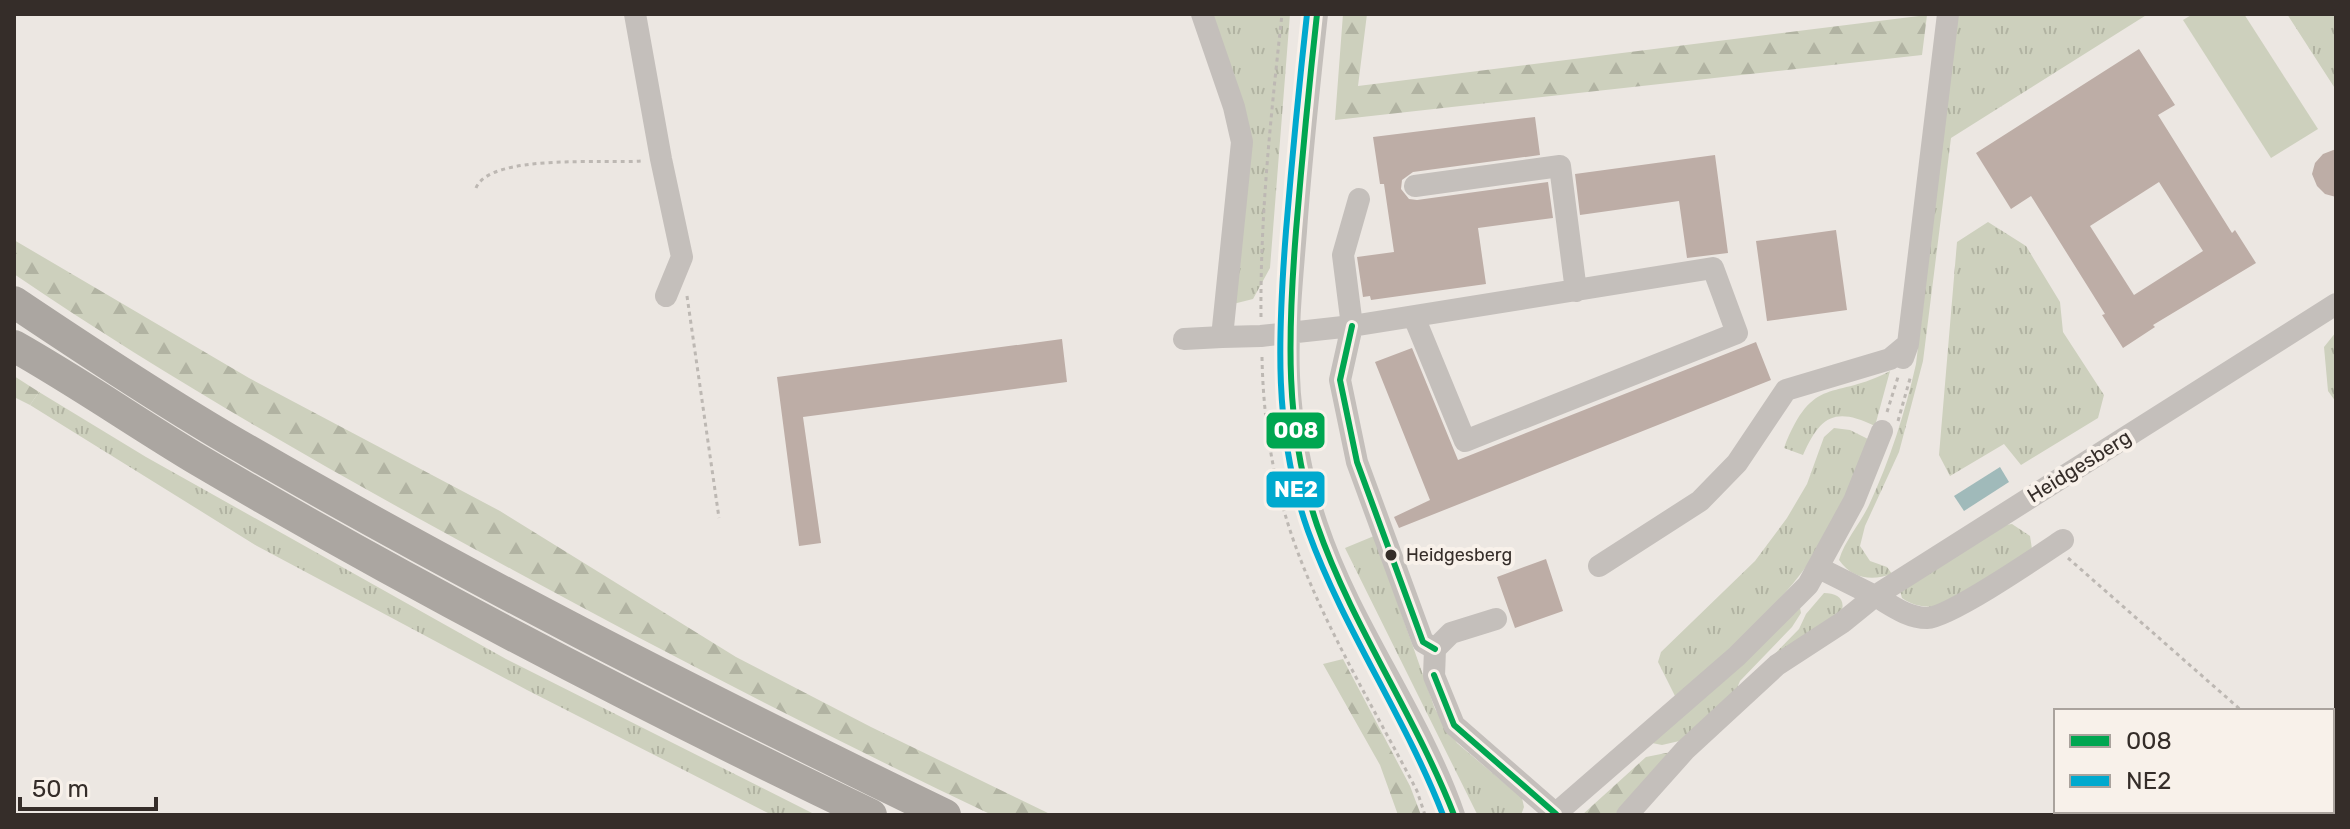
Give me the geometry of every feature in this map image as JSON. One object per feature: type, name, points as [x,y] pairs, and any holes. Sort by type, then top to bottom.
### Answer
[{"type":"highway","points":[[14,302],[225,438],[559,624],[945,815]]},
{"type":"highway","points":[[15,347],[200,461],[392,570],[724,745],[871,815]]},
{"type":"street","points":[[635,14],[682,257],[666,296]]},
{"type":"street","points":[[1202,14],[1234,107],[1242,142],[1222,337]]},
{"type":"street","points":[[1317,14],[1289,331],[1291,394],[1303,478],[1336,574],[1441,777],[1454,815]]},
{"type":"street","points":[[1599,566],[1700,501],[1737,463],[1786,390],[1905,354],[1948,14]]},
{"type":"street","points":[[1415,186],[1560,166],[1576,291]]},
{"type":"street","points":[[1359,199],[1343,255],[1352,326],[1340,380],[1357,462],[1423,642],[1435,649]]},
{"type":"street","points":[[1184,339],[1261,336],[1352,326],[1713,268],[1737,333],[1465,441],[1414,317]]},
{"type":"street","name":"Heidgesberg","points":[[1627,815],[1685,750],[1777,665],[1843,622],[1875,596],[2336,304]]},
{"type":"street","points":[[1496,619],[1451,633],[1435,649],[1434,676],[1454,725],[1555,814],[1737,656],[1808,585],[1854,501],[1882,431]]},
{"type":"street","points":[[1819,568],[1904,614],[1928,618],[1958,606],[2059,543]]},
{"type":"path","points":[[476,188],[480,179],[491,173],[522,165],[661,159]]},
{"type":"path","points":[[682,257],[719,518]]},
{"type":"path","points":[[1882,431],[1905,354]]},
{"type":"path","points":[[2059,543],[2240,709]]},
{"type":"green space","points":[[1206,14],[1290,14],[1270,268],[1253,299],[1233,304],[1244,175]]},
{"type":"green space","points":[[1343,14],[1367,14],[1358,86],[1927,15],[1922,55],[1335,120]]},
{"type":"green space","points":[[1958,14],[2148,14],[1951,138],[1923,361],[1899,452],[1865,526],[1860,546],[1870,561],[1887,567],[1892,574],[1863,577],[1850,571],[1839,560],[1884,471],[1916,364]]},
{"type":"green space","points":[[2193,14],[2244,14],[2318,129],[2271,158],[2183,20]]},
{"type":"green space","points":[[2287,14],[2336,14],[2336,90]]},
{"type":"green space","points":[[1988,222],[2026,246],[2060,302],[2063,332],[2104,395],[2098,418],[2021,465],[2004,444],[1950,476],[1939,455],[1957,242]]},
{"type":"green space","points":[[14,240],[249,378],[500,511],[736,657],[1052,815],[992,815],[691,665],[386,500],[197,391],[14,274]]},
{"type":"green space","points":[[2336,332],[2336,402],[2328,391],[2324,347]]},
{"type":"green space","points":[[1890,371],[1875,426],[1839,416],[1822,424],[1803,455],[1784,448],[1795,424],[1816,399]]},
{"type":"green space","points":[[14,376],[39,392],[30,405],[14,397]]},
{"type":"green space","points":[[39,392],[146,457],[506,659],[816,815],[772,815],[527,690],[257,546],[30,405]]},
{"type":"green space","points":[[1834,428],[1850,430],[1870,440],[1833,525],[1801,574],[1762,618],[1675,696],[1658,662],[1661,652],[1755,561],[1787,518],[1807,484],[1824,437]]},
{"type":"green space","points":[[2012,524],[2030,536],[2032,549],[1987,583],[1953,602],[1936,606],[1919,605],[1902,598],[1900,591],[1992,527]]},
{"type":"green space","points":[[1374,536],[1435,709],[1457,743],[1522,798],[1524,807],[1521,815],[1478,815],[1476,812],[1345,548]]},
{"type":"green space","points":[[1824,593],[1839,597],[1842,610],[1750,679],[1799,629],[1806,614]]},
{"type":"green space","points":[[1800,608],[1801,613],[1792,627],[1740,681],[1732,700],[1688,739],[1662,745],[1652,743]]},
{"type":"green space","points":[[1343,659],[1410,786],[1421,815],[1398,815],[1380,765],[1323,664]]},
{"type":"green space","points":[[1671,752],[1622,815],[1582,815],[1646,757]]},
{"type":"water","points":[[2000,467],[2009,482],[1964,511],[1954,496]]},
{"type":"building","points":[[2139,49],[2175,105],[2158,115],[2232,233],[2235,230],[2256,263],[2153,325],[2155,327],[2123,348],[2031,196],[2011,209],[1976,153]],"holes":[[[2159,182],[2203,251],[2134,295],[2090,226]]]},
{"type":"building","points":[[1535,117],[1540,155],[1413,172],[1402,180],[1401,189],[1409,199],[1417,200],[1548,182],[1553,218],[1478,228],[1486,284],[1371,300],[1370,296],[1363,297],[1357,257],[1394,252],[1373,137]]},
{"type":"building","points":[[2336,149],[2336,197],[2325,194],[2312,174],[2315,163],[2323,154]]},
{"type":"building","points":[[1715,155],[1728,253],[1687,258],[1679,201],[1580,215],[1575,174]]},
{"type":"building","points":[[1836,230],[1847,310],[1767,321],[1756,241]]},
{"type":"building","points":[[1062,339],[1067,382],[803,417],[821,543],[799,546],[777,377]]},
{"type":"building","points":[[1756,342],[1771,380],[1399,528],[1394,517],[1430,500],[1375,362],[1412,348],[1458,460]]},
{"type":"building","points":[[1546,559],[1563,611],[1515,628],[1497,577]]},
{"type":"transit line","name":"NE2","points":[[1307,14],[1281,307],[1281,382],[1289,457],[1308,531],[1323,568],[1411,743],[1443,815]]},
{"type":"transit line","name":"008","points":[[1317,14],[1291,305],[1291,379],[1299,452],[1306,489],[1331,562],[1454,815]]},
{"type":"transit line","name":"008","points":[[1352,326],[1340,380],[1357,462],[1423,642],[1435,649]]},
{"type":"transit line","name":"008","points":[[1434,675],[1454,725],[1556,814]]},
{"type":"place","name":"Heidgesberg","points":[[1391,555]]}]
